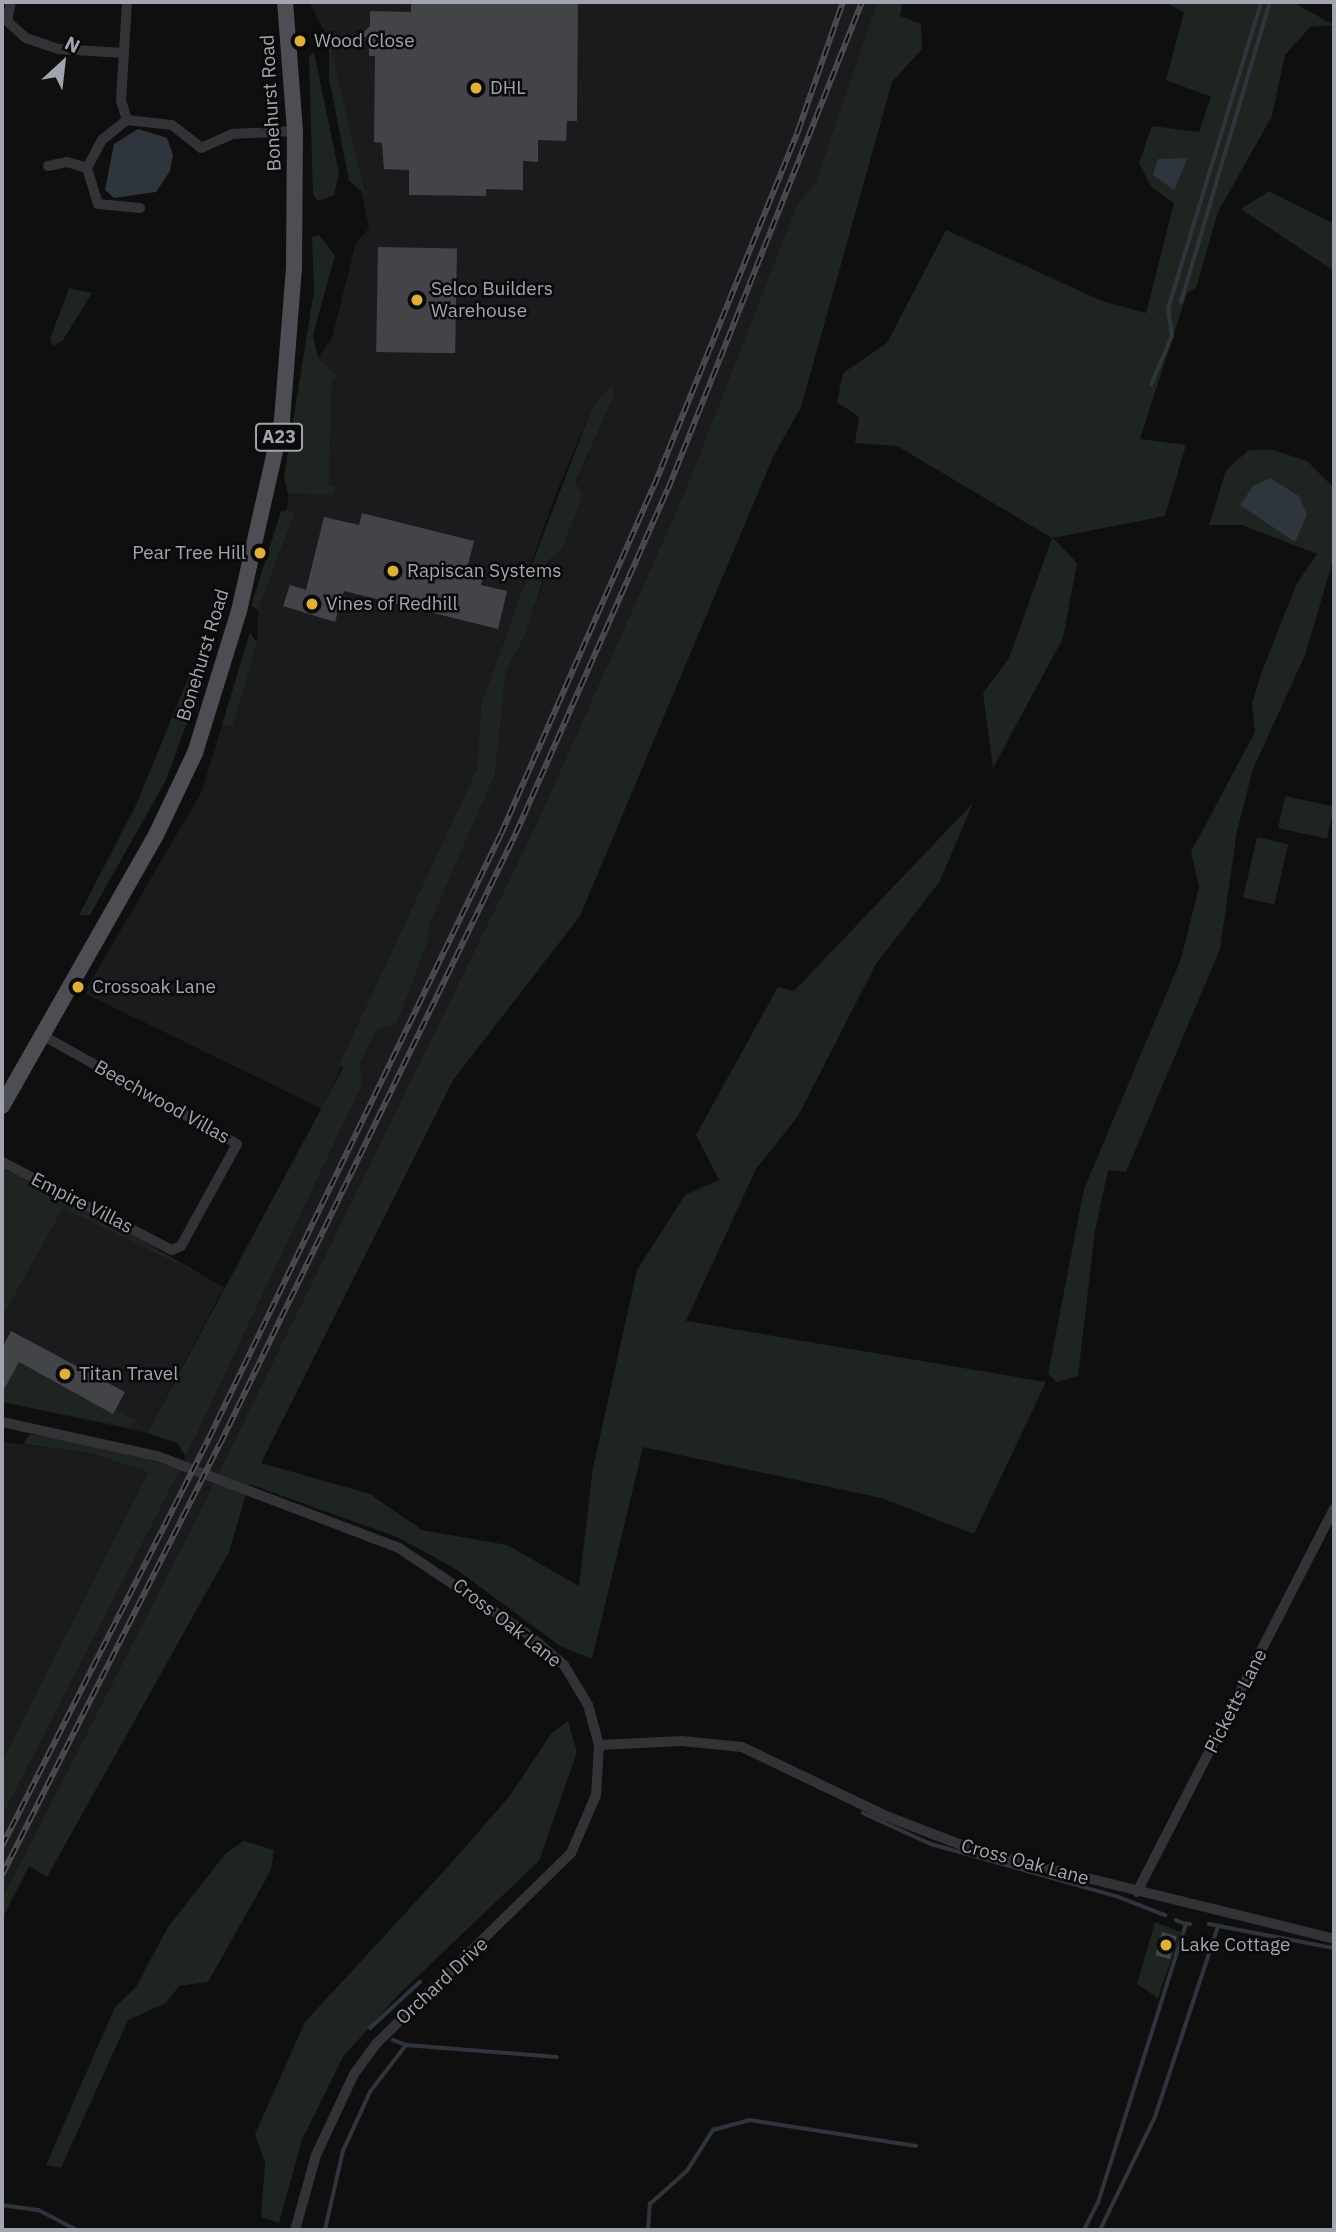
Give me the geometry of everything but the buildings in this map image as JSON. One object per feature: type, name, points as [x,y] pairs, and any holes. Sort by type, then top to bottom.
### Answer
[{"type":"main road","name":"Bonehurst Road","points":[[2,1106],[40,1034],[156,835],[195,753],[231,644],[282,420],[296,223],[295,131],[285,2]]},
{"type":"street","points":[[11,2],[7,21],[26,38],[58,49],[124,53]]},
{"type":"street","points":[[127,2],[121,100],[127,120]]},
{"type":"street","points":[[140,208],[98,204],[87,168],[102,140],[127,120],[172,125],[201,148],[232,134],[295,131]]},
{"type":"street","points":[[48,166],[67,162],[87,168]]},
{"type":"street","name":"Beechwood Villas","points":[[40,1034],[237,1143],[181,1246],[172,1250],[163,1245]]},
{"type":"street","name":"Empire Villas","points":[[2,1162],[163,1245]]},
{"type":"street","name":"Cross Oak Lane","points":[[2,1422],[157,1456],[399,1548],[462,1586],[564,1665],[587,1704],[599,1745],[682,1741],[743,1747],[931,1835],[1137,1892],[1334,1939]]},
{"type":"street","name":"Picketts Lane","points":[[1137,1892],[1334,1509]]},
{"type":"street","name":"Orchard Drive","points":[[295,2230],[316,2155],[354,2074],[384,2036],[571,1853],[596,1795],[599,1745]]},
{"type":"shaded area","points":[[309,2],[877,2],[816,181],[796,207],[686,489],[538,821],[195,1521],[2,1899],[2,1817],[180,1470],[362,1085],[360,1063],[376,1031],[397,1023],[429,938],[427,927],[495,774],[506,671],[525,636],[575,484],[614,396],[592,408],[555,496],[481,705],[477,769],[322,1109],[84,993],[202,791],[222,725],[233,726],[257,643],[258,610],[295,514],[287,510],[288,494],[304,495],[329,485],[332,386],[313,365],[332,338],[356,243],[369,228],[329,40]]},
{"type":"shaded area","points":[[877,2],[903,2],[900,16],[921,24],[922,49],[892,82],[801,407],[773,457],[580,916],[453,1080],[261,1463],[370,1494],[422,1530],[507,1545],[579,1586],[593,1468],[637,1270],[685,1195],[719,1180],[696,1135],[778,987],[794,991],[973,803],[940,881],[876,964],[798,1116],[756,1169],[686,1321],[1046,1382],[974,1534],[881,1498],[643,1447],[592,1659],[560,1646],[456,1569],[397,1537],[249,1484],[229,1552],[47,1877],[29,1866],[2,1919],[2,1899],[195,1521],[538,821],[686,489],[796,207],[816,181]]},
{"type":"shaded area","points":[[1165,2],[1292,2],[1334,25],[1310,27],[1285,55],[1272,116],[1218,212],[1196,288],[1187,293],[1140,439],[1186,445],[1165,516],[1053,538],[1077,563],[1063,638],[993,768],[983,693],[1009,658],[1052,538],[897,446],[855,443],[859,417],[837,402],[843,373],[887,343],[946,230],[1102,301],[1146,313],[1174,203],[1151,187],[1139,163],[1152,126],[1199,132],[1211,97],[1166,80],[1184,12]]},
{"type":"shaded area","points":[[329,40],[365,194],[349,181],[329,78]]},
{"type":"shaded area","points":[[314,52],[339,173],[334,195],[318,201],[313,195],[309,57]]},
{"type":"shaded area","points":[[138,129],[167,138],[173,155],[170,171],[156,192],[114,198],[105,190],[114,144]]},
{"type":"shaded area","points":[[1188,158],[1174,190],[1153,175],[1158,159]]},
{"type":"shaded area","points":[[1269,191],[1334,224],[1334,271],[1241,209]]},
{"type":"shaded area","points":[[319,235],[335,255],[313,335],[318,358],[339,378],[332,378],[329,485],[335,486],[334,495],[288,494],[284,477],[314,291],[312,237]]},
{"type":"shaded area","points":[[69,288],[92,293],[63,340],[53,346],[50,339]]},
{"type":"shaded area","points":[[612,385],[614,396],[575,483],[583,494],[562,549],[549,560],[525,636],[506,671],[495,774],[428,927],[429,938],[397,1023],[376,1031],[360,1063],[362,1085],[186,1457],[177,1443],[147,1433],[343,1068],[340,1063],[477,769],[481,705],[592,408]]},
{"type":"shaded area","points":[[1249,450],[1273,450],[1307,461],[1334,488],[1334,557],[1305,655],[1253,769],[1237,831],[1220,949],[1126,1172],[1108,1170],[1095,1231],[1078,1376],[1057,1382],[1048,1374],[1084,1189],[1181,959],[1199,887],[1191,852],[1255,732],[1252,704],[1261,674],[1296,585],[1317,554],[1242,525],[1209,525],[1226,470]]},
{"type":"shaded area","points":[[1270,478],[1299,496],[1307,515],[1295,542],[1240,505],[1253,486]]},
{"type":"shaded area","points":[[281,511],[295,513],[258,610],[251,606]]},
{"type":"shaded area","points":[[250,632],[257,643],[233,726],[222,725]]},
{"type":"shaded area","points":[[200,650],[212,654],[166,780],[90,915],[79,915],[136,805]]},
{"type":"shaded area","points":[[1285,796],[1334,806],[1327,839],[1278,828]]},
{"type":"shaded area","points":[[1257,837],[1288,844],[1274,905],[1243,897]]},
{"type":"shaded area","points":[[2,1168],[224,1287],[147,1433],[2,1402]]},
{"type":"shaded area","points":[[2,1168],[127,1232],[206,1277],[63,1208],[2,1317]]},
{"type":"shaded area","points":[[19,1362],[112,1413],[115,1409],[136,1420],[132,1428],[2,1402],[2,1385]]},
{"type":"shaded area","points":[[30,1434],[131,1453],[180,1470],[2,1817],[2,1761],[148,1472],[90,1453],[23,1444]]},
{"type":"shaded area","points":[[2,1442],[90,1453],[148,1472],[2,1761]]},
{"type":"shaded area","points":[[568,1721],[577,1752],[539,1861],[398,1995],[343,2057],[302,2140],[279,2223],[261,2217],[265,2163],[255,2134],[305,2022],[509,1797],[551,1734]]},
{"type":"shaded area","points":[[244,1841],[274,1850],[271,1870],[208,1982],[179,1986],[166,2003],[128,2020],[61,2168],[46,2165],[115,2007],[136,1987],[168,1927],[226,1853]]},
{"type":"shaded area","points":[[1155,1922],[1181,1932],[1158,1998],[1137,1984]]},
{"type":"waterway","points":[[1151,385],[1172,336],[1168,309],[1261,2]]},
{"type":"waterway","points":[[1181,302],[1270,2]]},
{"type":"waterway","points":[[863,1813],[931,1844],[1116,1896],[1165,1915]]},
{"type":"waterway","points":[[1176,1920],[1186,1924]]},
{"type":"waterway","points":[[1084,2230],[1098,2203],[1186,1924],[1190,1924]]},
{"type":"waterway","points":[[1209,1924],[1334,1948]]},
{"type":"waterway","points":[[1100,2230],[1155,2117],[1218,1926]]},
{"type":"waterway","points":[[370,2028],[420,1982]]},
{"type":"waterway","points":[[393,2040],[406,2045]]},
{"type":"waterway","points":[[325,2230],[343,2151],[370,2092],[406,2045],[557,2057]]},
{"type":"waterway","points":[[648,2230],[650,2204],[687,2171],[713,2130],[750,2120],[916,2146]]},
{"type":"waterway","points":[[2,2205],[39,2210],[77,2230]]},
{"type":"railway","points":[[2,1846],[209,1438],[501,834],[654,486],[798,131],[843,2]]},
{"type":"railway","points":[[2,1875],[220,1444],[516,833],[668,489],[862,2]]},
{"type":"place","name":"Wood Close","points":[[300,41]]},
{"type":"place","name":"DHL","points":[[476,88]]},
{"type":"place","name":"Selco Builders Warehouse","points":[[417,300]]},
{"type":"place","name":"Pear Tree Hill","points":[[260,553]]},
{"type":"place","name":"Rapiscan Systems","points":[[393,571]]},
{"type":"place","name":"Vines of Redhill","points":[[312,604]]},
{"type":"place","name":"Crossoak Lane","points":[[78,987]]},
{"type":"place","name":"Titan Travel","points":[[65,1374]]},
{"type":"place","name":"Lake Cottage","points":[[1166,1945]]}]
